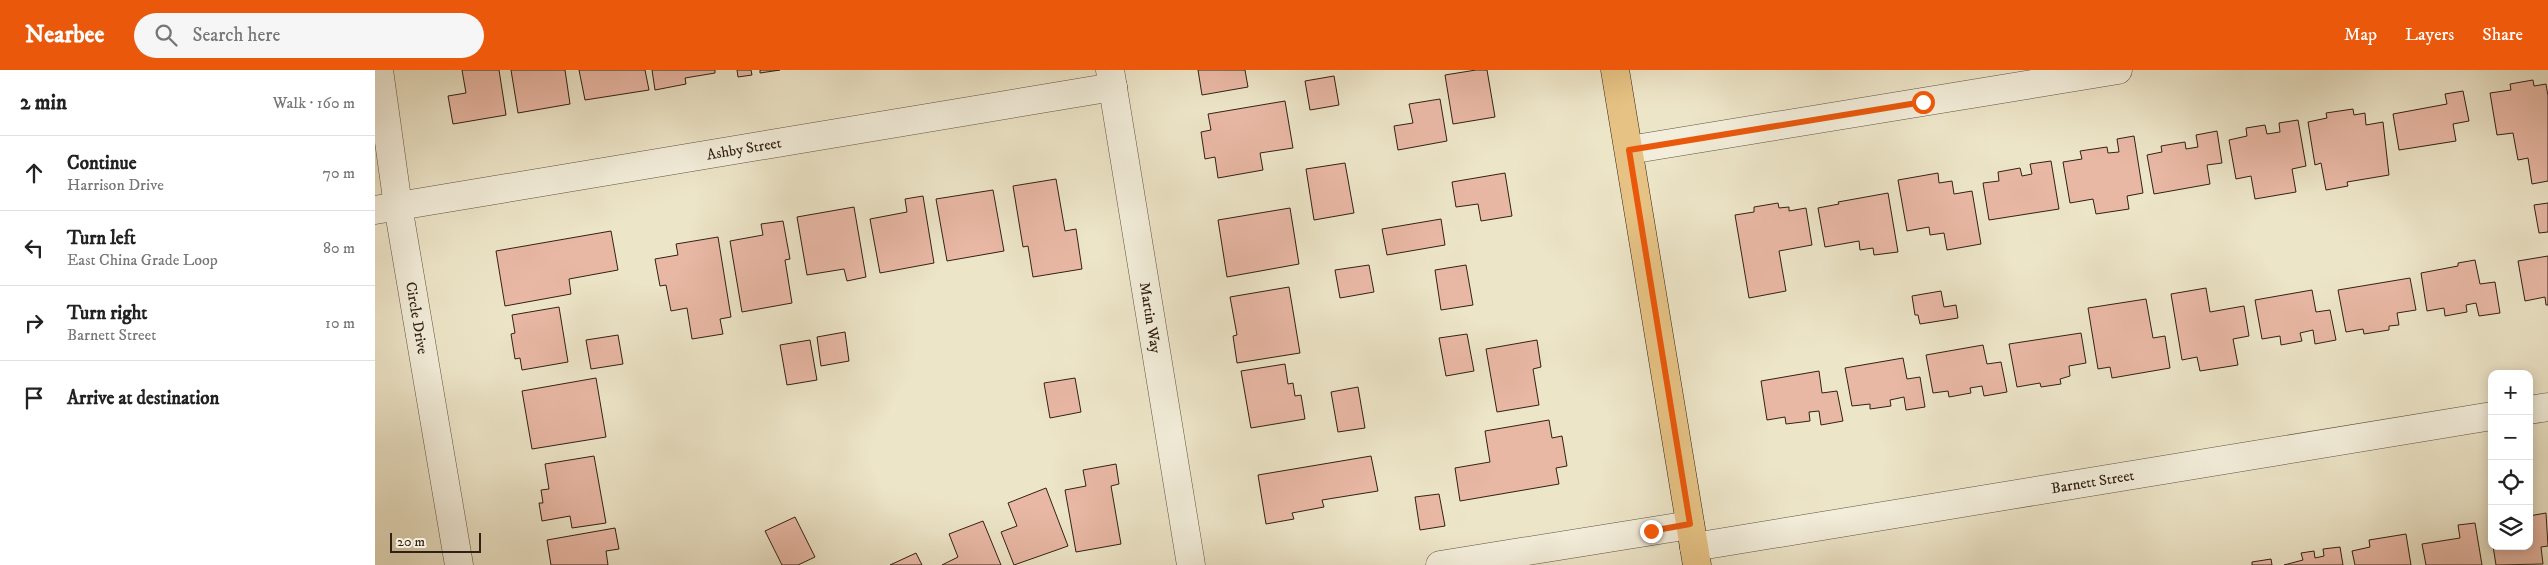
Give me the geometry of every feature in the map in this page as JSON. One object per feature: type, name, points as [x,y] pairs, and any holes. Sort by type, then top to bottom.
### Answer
[{"type":"main road","points":[[1615,70],[1694,546]]},
{"type":"street","name":"Circle Drive","points":[[379,70],[387,208],[459,565]]},
{"type":"street","points":[[1629,150],[2118,70]]},
{"type":"street","name":"Ashby Street","points":[[387,208],[1111,78]]},
{"type":"street","name":"Martin Way","points":[[1111,78],[1191,565]]},
{"type":"street","points":[[2533,409],[2548,407]]},
{"type":"street","name":"Barnett Street","points":[[1440,565],[1694,546],[2488,417]]},
{"type":"building","points":[[462,70],[499,70],[506,115],[453,124],[448,96],[466,93]]},
{"type":"building","points":[[511,70],[565,70],[570,104],[518,113]]},
{"type":"building","points":[[579,70],[645,70],[649,90],[585,100]]},
{"type":"building","points":[[652,70],[715,70],[715,73],[685,78],[686,84],[655,90]]},
{"type":"building","points":[[737,70],[751,70],[752,75],[738,77]]},
{"type":"building","points":[[760,70],[780,70],[760,73]]},
{"type":"building","points":[[1198,70],[1245,70],[1248,87],[1202,95]]},
{"type":"building","points":[[1487,70],[1495,117],[1453,124],[1445,75]]},
{"type":"building","points":[[1334,76],[1339,105],[1310,110],[1305,81]]},
{"type":"building","points":[[2533,80],[2534,86],[2546,84],[2548,96],[2548,181],[2532,184],[2528,158],[2518,160],[2513,133],[2497,135],[2490,93],[2511,90],[2510,84]]},
{"type":"building","points":[[2463,91],[2469,121],[2453,124],[2456,141],[2399,150],[2393,114],[2447,104],[2445,94]]},
{"type":"building","points":[[1440,99],[1447,141],[1398,150],[1394,126],[1413,123],[1409,104]]},
{"type":"building","points":[[1285,101],[1293,148],[1260,153],[1263,170],[1218,178],[1215,157],[1205,159],[1201,132],[1211,130],[1208,114]]},
{"type":"building","points":[[2353,109],[2354,115],[2365,113],[2366,125],[2383,122],[2389,175],[2347,182],[2348,186],[2326,190],[2321,163],[2315,165],[2308,122],[2327,118],[2326,113]]},
{"type":"building","points":[[2298,120],[2306,166],[2292,169],[2296,192],[2255,199],[2251,176],[2236,179],[2229,140],[2247,136],[2246,128],[2265,125],[2267,134],[2280,132],[2279,123]]},
{"type":"building","points":[[2217,131],[2222,163],[2207,165],[2210,184],[2154,194],[2147,155],[2162,152],[2161,146],[2185,142],[2186,149],[2198,147],[2196,135]]},
{"type":"building","points":[[2134,136],[2143,193],[2127,196],[2129,209],[2096,214],[2093,199],[2070,203],[2063,162],[2082,159],[2080,151],[2107,147],[2108,153],[2119,152],[2117,139]]},
{"type":"building","points":[[2051,161],[2059,209],[1989,220],[1983,183],[1999,181],[1998,172],[2020,168],[2022,176],[2032,174],[2030,164]]},
{"type":"building","points":[[1345,163],[1354,213],[1314,220],[1306,169]]},
{"type":"building","points":[[1505,173],[1512,216],[1481,221],[1478,204],[1456,207],[1452,182]]},
{"type":"building","points":[[1938,173],[1939,183],[1952,181],[1954,194],[1972,191],[1981,244],[1947,250],[1944,233],[1930,235],[1929,227],[1907,231],[1898,180]]},
{"type":"building","points":[[1056,179],[1065,231],[1076,229],[1082,269],[1033,277],[1028,246],[1023,247],[1013,186]]},
{"type":"building","points":[[993,190],[1004,251],[947,261],[936,199]]},
{"type":"building","points":[[1888,193],[1898,252],[1874,255],[1873,248],[1860,250],[1859,241],[1825,247],[1818,208],[1839,204],[1838,202]]},
{"type":"building","points":[[923,196],[934,263],[880,273],[870,219],[907,212],[905,199]]},
{"type":"building","points":[[1778,203],[1779,208],[1789,207],[1789,211],[1806,208],[1812,245],[1779,251],[1786,291],[1749,298],[1735,215],[1754,212],[1754,207]]},
{"type":"building","points":[[2548,203],[2548,232],[2539,233],[2534,205]]},
{"type":"building","points":[[854,207],[866,277],[847,281],[844,269],[807,275],[797,217]]},
{"type":"building","points":[[1290,208],[1299,264],[1227,277],[1218,220]]},
{"type":"building","points":[[1441,219],[1445,245],[1387,255],[1382,229]]},
{"type":"building","points":[[783,221],[790,259],[785,260],[792,303],[742,312],[730,241],[763,235],[761,224]]},
{"type":"building","points":[[611,231],[618,270],[569,279],[571,294],[505,306],[496,251]]},
{"type":"building","points":[[718,237],[731,317],[720,319],[723,334],[692,339],[687,308],[671,311],[666,285],[660,286],[655,259],[678,255],[676,244]]},
{"type":"building","points":[[2548,256],[2548,305],[2546,305],[2545,297],[2525,301],[2518,261]]},
{"type":"building","points":[[2475,260],[2480,284],[2495,282],[2500,313],[2479,316],[2476,303],[2466,305],[2467,312],[2445,316],[2444,308],[2427,311],[2421,273],[2458,266],[2458,263]]},
{"type":"building","points":[[1369,265],[1374,292],[1340,298],[1335,270]]},
{"type":"building","points":[[1466,265],[1473,305],[1441,310],[1435,270]]},
{"type":"building","points":[[2410,278],[2416,310],[2397,313],[2399,325],[2389,326],[2389,330],[2364,334],[2363,329],[2346,332],[2338,290]]},
{"type":"building","points":[[1289,287],[1300,353],[1237,363],[1233,336],[1237,335],[1230,297]]},
{"type":"building","points":[[2206,288],[2210,312],[2244,306],[2249,336],[2233,339],[2238,365],[2200,371],[2197,357],[2182,360],[2171,294]]},
{"type":"building","points":[[2312,290],[2316,312],[2330,310],[2336,340],[2315,344],[2313,330],[2300,333],[2302,341],[2281,345],[2280,336],[2262,339],[2255,300]]},
{"type":"building","points":[[1941,291],[1944,307],[1956,305],[1958,318],[1920,324],[1918,315],[1915,315],[1912,296]]},
{"type":"building","points":[[2146,299],[2153,338],[2165,336],[2170,368],[2112,378],[2110,367],[2098,369],[2088,308]]},
{"type":"building","points":[[559,307],[568,362],[522,370],[520,358],[515,359],[511,334],[515,333],[512,315]]},
{"type":"building","points":[[845,332],[849,361],[821,366],[817,337]]},
{"type":"building","points":[[2081,333],[2086,363],[2069,366],[2070,376],[2060,379],[2061,384],[2041,387],[2040,383],[2017,387],[2009,344]]},
{"type":"building","points":[[1467,334],[1474,371],[1446,376],[1439,338]]},
{"type":"building","points":[[618,335],[623,364],[591,369],[586,340]]},
{"type":"building","points":[[810,340],[817,380],[787,385],[780,345]]},
{"type":"building","points":[[1537,340],[1541,367],[1533,369],[1539,405],[1497,412],[1486,349]]},
{"type":"building","points":[[1983,345],[1987,364],[2001,362],[2007,392],[1984,396],[1982,386],[1970,388],[1971,393],[1949,397],[1948,391],[1933,393],[1926,355]]},
{"type":"building","points":[[1903,358],[1907,379],[1920,377],[1925,407],[1906,410],[1904,397],[1890,400],[1891,406],[1870,409],[1870,404],[1852,406],[1845,368]]},
{"type":"building","points":[[1285,364],[1288,384],[1293,383],[1295,396],[1301,395],[1305,419],[1251,428],[1241,371]]},
{"type":"building","points":[[1819,371],[1822,393],[1837,391],[1843,421],[1821,425],[1819,411],[1809,412],[1810,421],[1786,424],[1785,417],[1767,420],[1761,381]]},
{"type":"building","points":[[596,378],[606,437],[532,449],[522,391]]},
{"type":"building","points":[[1075,378],[1081,412],[1050,418],[1044,383]]},
{"type":"building","points":[[1358,387],[1365,428],[1338,432],[1331,392]]},
{"type":"building","points":[[1549,420],[1552,438],[1562,436],[1567,466],[1556,468],[1559,484],[1460,501],[1455,468],[1490,462],[1485,431]]},
{"type":"building","points":[[594,456],[606,523],[572,528],[570,516],[542,521],[539,503],[543,503],[541,490],[549,489],[545,464]]},
{"type":"building","points":[[1371,456],[1378,491],[1322,500],[1324,507],[1292,513],[1294,519],[1266,524],[1258,475]]},
{"type":"building","points":[[1116,464],[1119,484],[1111,486],[1121,544],[1076,552],[1065,490],[1086,486],[1083,470]]},
{"type":"building","points":[[1046,488],[1068,546],[1014,565],[1001,532],[1017,526],[1008,503]]},
{"type":"building","points":[[1439,494],[1445,526],[1420,530],[1415,497]]},
{"type":"building","points":[[2546,513],[2548,546],[2541,547],[2543,564],[2496,565],[2494,550],[2533,550],[2533,515]]},
{"type":"building","points":[[795,517],[815,557],[798,565],[782,565],[765,531]]},
{"type":"building","points":[[983,521],[1001,565],[942,565],[958,557],[949,534]]},
{"type":"building","points":[[2475,523],[2482,565],[2426,565],[2422,544],[2460,538],[2458,525]]},
{"type":"building","points":[[615,528],[619,549],[606,551],[608,565],[551,565],[547,540]]},
{"type":"building","points":[[2406,534],[2411,565],[2355,565],[2352,551],[2370,547],[2369,540]]},
{"type":"building","points":[[2340,547],[2343,565],[2284,565],[2303,560],[2301,553],[2314,551],[2315,558],[2324,556],[2323,549]]},
{"type":"building","points":[[916,553],[922,565],[890,565]]},
{"type":"building","points":[[2271,559],[2272,565],[2252,565],[2252,562]]},
{"type":"route","points":[[1651,531],[1690,524],[1629,150],[1923,102]]}]
